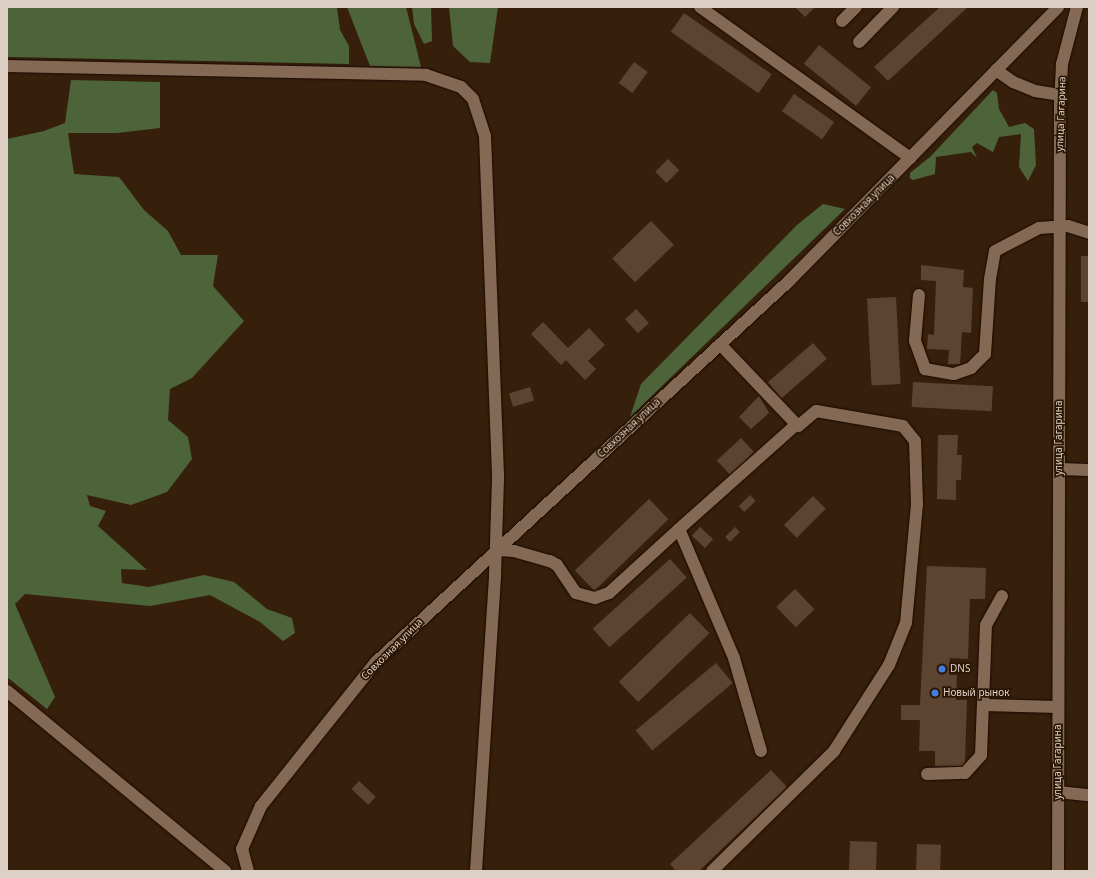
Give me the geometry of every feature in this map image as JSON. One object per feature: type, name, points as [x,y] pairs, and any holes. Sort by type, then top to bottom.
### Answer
[{"type":"street","points":[[700,7],[910,158]]},
{"type":"street","points":[[842,21],[856,7]]},
{"type":"street","points":[[859,42],[893,7]]},
{"type":"street","points":[[1059,7],[1070,26]]},
{"type":"street","name":"Совхозная улица","points":[[248,871],[241,854],[244,840],[272,788],[375,664],[789,281],[1059,7]]},
{"type":"street","name":"улица Гагарина","points":[[1058,871],[1060,95],[1070,26],[1077,7]]},
{"type":"street","points":[[7,66],[426,75],[461,87],[473,100],[485,136],[498,479],[497,550],[476,871]]},
{"type":"street","points":[[996,70],[1013,82],[1035,91],[1060,95]]},
{"type":"street","points":[[918,295],[915,341],[925,369],[954,374],[971,368],[985,354],[990,279],[996,251],[1039,228],[1059,227],[1089,233]]},
{"type":"street","points":[[720,344],[796,424]]},
{"type":"street","points":[[497,550],[550,561],[557,565],[576,593],[595,598],[608,594],[796,424],[798,426],[816,411],[903,426],[915,441],[917,504],[906,623],[889,665],[834,751],[712,871]]},
{"type":"street","points":[[1060,469],[1089,470]]},
{"type":"street","points":[[679,529],[734,658],[761,751]]},
{"type":"street","points":[[927,774],[966,773],[978,760],[982,750],[986,625],[1002,596]]},
{"type":"street","points":[[7,691],[225,871]]},
{"type":"street","points":[[984,705],[1058,707]]},
{"type":"street","points":[[1058,792],[1089,795]]},
{"type":"green space","points":[[7,7],[337,7],[340,30],[349,46],[349,64],[7,57]]},
{"type":"green space","points":[[347,7],[406,7],[421,67],[370,66]]},
{"type":"green space","points":[[412,7],[431,7],[432,41],[424,44],[414,24]]},
{"type":"green space","points":[[449,7],[498,7],[490,63],[470,62],[453,46]]},
{"type":"green space","points":[[71,80],[160,82],[160,128],[117,133],[68,133],[74,174],[119,177],[144,210],[168,231],[181,255],[218,255],[213,286],[244,321],[192,378],[170,389],[168,420],[188,437],[192,459],[167,492],[131,505],[87,495],[90,506],[106,511],[98,526],[147,570],[121,569],[122,583],[149,587],[204,575],[234,582],[267,609],[292,618],[295,633],[283,641],[260,622],[210,595],[150,606],[25,594],[15,604],[55,697],[47,709],[7,677],[7,139],[44,131],[65,123]]},
{"type":"green space","points":[[993,90],[997,93],[999,109],[1009,127],[1025,123],[1034,129],[1036,165],[1028,181],[1019,167],[1021,134],[999,137],[993,152],[977,143],[972,147],[977,158],[971,152],[936,157],[935,174],[913,180],[910,178],[910,173],[930,157]]},
{"type":"green space","points":[[823,204],[845,209],[630,417],[641,384],[797,225]]},
{"type":"building","points":[[795,7],[815,7],[805,17]]},
{"type":"building","points":[[940,7],[968,7],[888,81],[874,67]]},
{"type":"building","points":[[684,13],[772,74],[758,93],[671,32]]},
{"type":"building","points":[[819,45],[871,87],[856,106],[804,64]]},
{"type":"building","points":[[634,62],[648,72],[632,93],[619,83]]},
{"type":"building","points":[[794,94],[834,122],[822,139],[782,111]]},
{"type":"building","points":[[668,159],[679,170],[667,183],[655,172]]},
{"type":"building","points":[[651,221],[674,245],[635,282],[612,259]]},
{"type":"building","points":[[1081,256],[1089,256],[1089,302],[1081,302]]},
{"type":"building","points":[[921,265],[964,270],[963,287],[973,288],[971,333],[962,332],[960,364],[948,364],[949,350],[927,349],[928,334],[934,335],[936,281],[921,280]]},
{"type":"building","points":[[896,297],[901,384],[872,385],[867,299]]},
{"type":"building","points":[[636,309],[649,323],[638,333],[625,319]]},
{"type":"building","points":[[543,322],[568,348],[589,328],[605,345],[588,361],[596,369],[585,380],[566,360],[561,365],[531,334]]},
{"type":"building","points":[[813,343],[827,359],[781,398],[768,382]]},
{"type":"building","points":[[913,382],[993,386],[992,411],[912,407]]},
{"type":"building","points":[[530,387],[534,400],[513,407],[509,393]]},
{"type":"building","points":[[759,396],[769,413],[751,429],[739,417]]},
{"type":"building","points":[[938,435],[958,435],[957,455],[962,455],[961,480],[956,480],[956,500],[937,499]]},
{"type":"building","points":[[741,438],[754,452],[730,474],[717,461]]},
{"type":"building","points":[[750,495],[756,501],[744,512],[739,506]]},
{"type":"building","points":[[813,496],[826,509],[797,538],[784,525]]},
{"type":"building","points":[[649,499],[668,519],[594,591],[575,571]]},
{"type":"building","points":[[700,527],[713,539],[705,548],[692,536]]},
{"type":"building","points":[[735,527],[740,532],[730,542],[725,537]]},
{"type":"building","points":[[670,559],[687,578],[609,647],[593,629]]},
{"type":"building","name":"Новый рынок","points":[[927,566],[986,568],[985,599],[970,599],[968,659],[950,658],[949,675],[957,675],[956,700],[967,700],[965,762],[962,766],[935,766],[935,751],[919,751],[920,720],[901,720],[901,705],[920,705]]},
{"type":"building","points":[[795,589],[814,609],[796,627],[776,607]]},
{"type":"building","points":[[690,613],[709,633],[638,702],[619,682]]},
{"type":"building","points":[[716,663],[733,683],[652,750],[636,730]]},
{"type":"building","points":[[771,770],[787,787],[699,871],[676,871],[670,864]]},
{"type":"building","points":[[359,781],[376,797],[368,805],[351,789]]},
{"type":"building","points":[[850,841],[877,842],[876,871],[849,871]]},
{"type":"building","points":[[917,844],[941,845],[940,871],[916,871]]},
{"type":"place","name":"DNS","points":[[942,669]]},
{"type":"place","name":"Новый рынок","points":[[935,693]]}]
